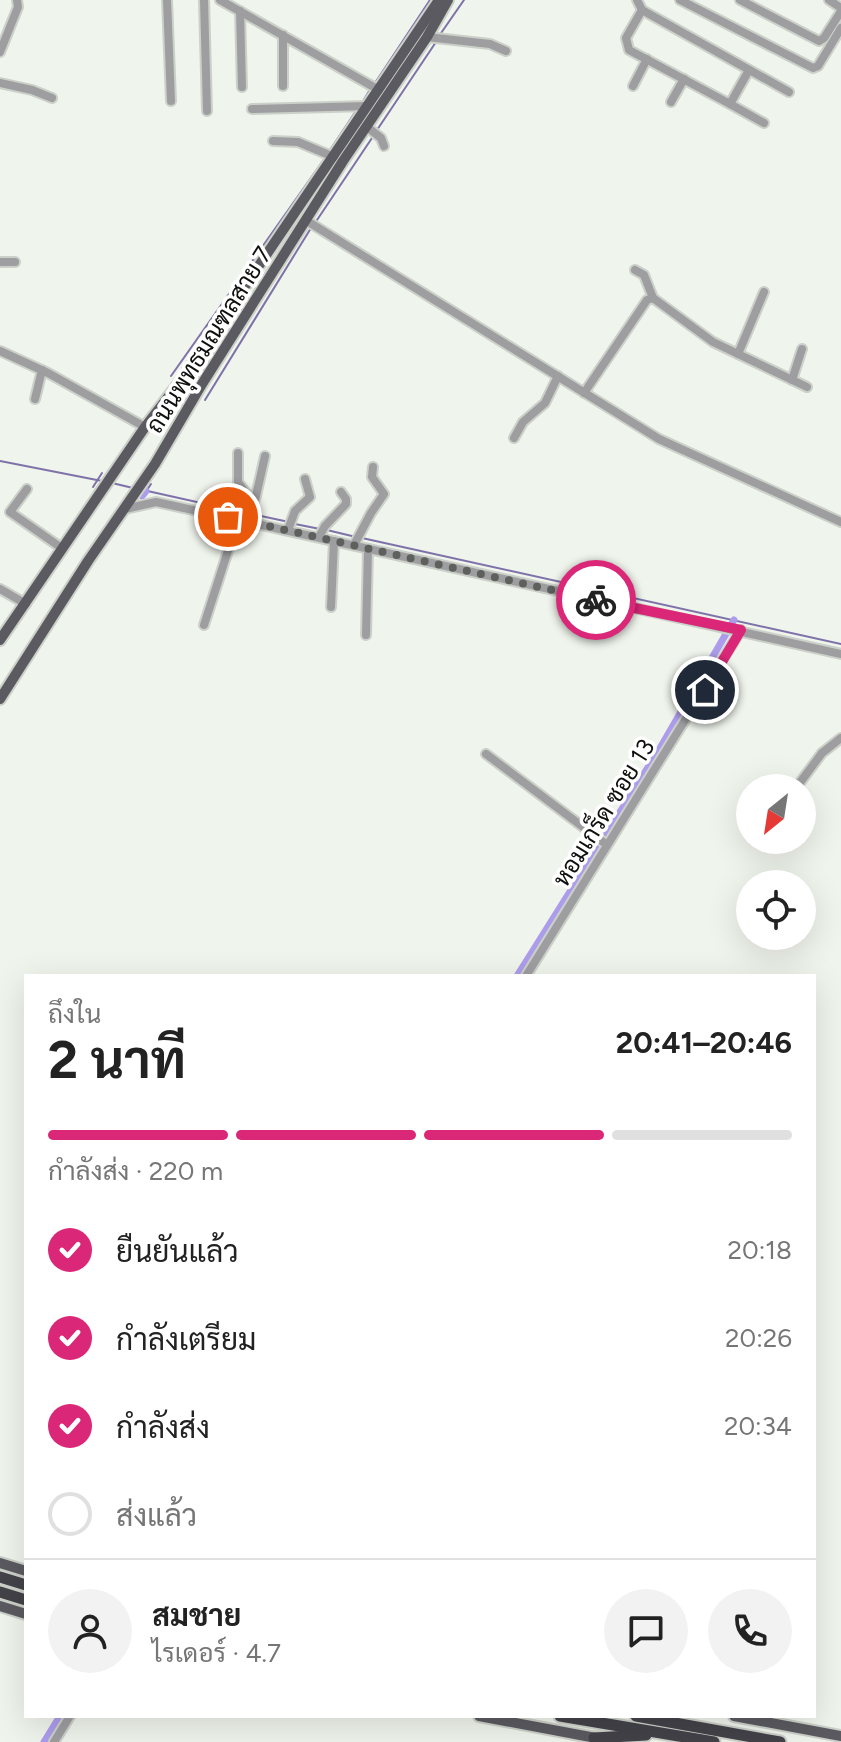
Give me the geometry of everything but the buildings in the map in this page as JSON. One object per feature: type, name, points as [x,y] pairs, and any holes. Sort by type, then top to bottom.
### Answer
[{"type":"highway","points":[[0,1577],[24,1584]]},
{"type":"highway","points":[[0,1592],[24,1599]]},
{"type":"highway","points":[[572,1718],[714,1742]]},
{"type":"highway","points":[[648,1718],[780,1742]]},
{"type":"highway","points":[[594,1738],[670,1734]]},
{"type":"main road","name":"ถนนพุทธมณฑลสาย 7","points":[[1,637],[145,427],[182,379],[363,106],[378,90],[439,0]]},
{"type":"main road","name":"ถนนพุทธมณฑลสาย 7","points":[[0,699],[134,504],[144,481],[202,384],[311,224],[370,129],[434,38],[448,0]]},
{"type":"main road","points":[[0,1563],[24,1570]]},
{"type":"main road","points":[[0,1606],[24,1613]]},
{"type":"main road","points":[[489,1718],[619,1742]]},
{"type":"main road","points":[[745,1718],[841,1736]]},
{"type":"street","points":[[0,52],[18,7],[17,0]]},
{"type":"street","points":[[167,0],[171,101]]},
{"type":"street","points":[[204,0],[207,111]]},
{"type":"street","points":[[220,0],[378,90]]},
{"type":"street","points":[[637,0],[642,10],[789,92]]},
{"type":"street","points":[[680,0],[813,68],[818,66],[841,28]]},
{"type":"street","points":[[740,0],[819,41],[840,13],[841,8],[829,0]]},
{"type":"street","points":[[642,10],[626,38],[629,50],[764,123]]},
{"type":"street","points":[[240,11],[242,87]]},
{"type":"street","points":[[283,35],[283,86]]},
{"type":"street","points":[[434,38],[484,43],[506,51]]},
{"type":"street","points":[[633,86],[647,59]]},
{"type":"street","points":[[730,104],[749,70]]},
{"type":"street","points":[[671,102],[684,79]]},
{"type":"street","points":[[0,83],[52,98]]},
{"type":"street","points":[[252,109],[363,106]]},
{"type":"street","points":[[370,129],[382,142]]},
{"type":"street","points":[[273,141],[298,142],[330,155]]},
{"type":"street","points":[[311,224],[685,452],[841,522]]},
{"type":"street","points":[[0,262],[15,262]]},
{"type":"street","points":[[635,270],[644,275],[653,298],[713,342],[807,387]]},
{"type":"street","points":[[738,354],[764,292]]},
{"type":"street","points":[[584,393],[647,300],[653,298]]},
{"type":"street","points":[[792,380],[802,349]]},
{"type":"street","points":[[0,351],[42,370],[145,427]]},
{"type":"street","points":[[35,399],[42,370]]},
{"type":"street","points":[[514,438],[523,422],[545,403],[558,376]]},
{"type":"street","points":[[238,453],[238,482],[246,514]]},
{"type":"street","points":[[204,625],[265,456]]},
{"type":"street","points":[[356,540],[384,494],[372,477],[373,467]]},
{"type":"street","points":[[289,525],[310,497],[305,479]]},
{"type":"street","points":[[27,489],[10,512],[63,549]]},
{"type":"street","points":[[322,531],[346,504],[341,492]]},
{"type":"street","points":[[134,504],[156,502],[246,514],[322,531],[334,541],[356,540],[368,549],[841,654]]},
{"type":"street","points":[[331,607],[334,541]]},
{"type":"street","points":[[366,635],[368,549]]},
{"type":"street","points":[[0,589],[26,604]]},
{"type":"street","name":"หอมเกร็ด ซอย 13","points":[[527,974],[733,628]]},
{"type":"street","points":[[806,774],[822,753],[841,738]]},
{"type":"street","points":[[486,754],[603,842]]},
{"type":"street","points":[[54,1742],[69,1718]]},
{"type":"waterway","points":[[375,83],[430,0]]},
{"type":"waterway","points":[[439,36],[464,0]]},
{"type":"waterway","points":[[377,130],[436,42]]},
{"type":"waterway","points":[[362,103],[371,88]]},
{"type":"waterway","points":[[328,153],[358,108]]},
{"type":"waterway","points":[[315,223],[374,135]]},
{"type":"waterway","points":[[171,376],[325,158]]},
{"type":"waterway","points":[[205,400],[311,228]]},
{"type":"waterway","points":[[0,461],[102,481]]},
{"type":"waterway","points":[[93,487],[102,473]]},
{"type":"waterway","points":[[112,483],[133,488]]},
{"type":"waterway","points":[[147,490],[151,484]]},
{"type":"waterway","points":[[143,490],[246,513]]},
{"type":"waterway","points":[[142,496],[146,491]]},
{"type":"waterway","points":[[252,514],[289,522]]},
{"type":"waterway","points":[[295,524],[320,529]]},
{"type":"waterway","points":[[327,530],[356,537]]},
{"type":"waterway","points":[[362,538],[841,644]]},
{"type":"waterway","points":[[518,974],[659,750],[734,620]]},
{"type":"waterway","points":[[44,1742],[59,1718]]},
{"type":"way so far","points":[[228,517],[596,600]]},
{"type":"route","points":[[596,600],[741,630],[705,690]]}]
